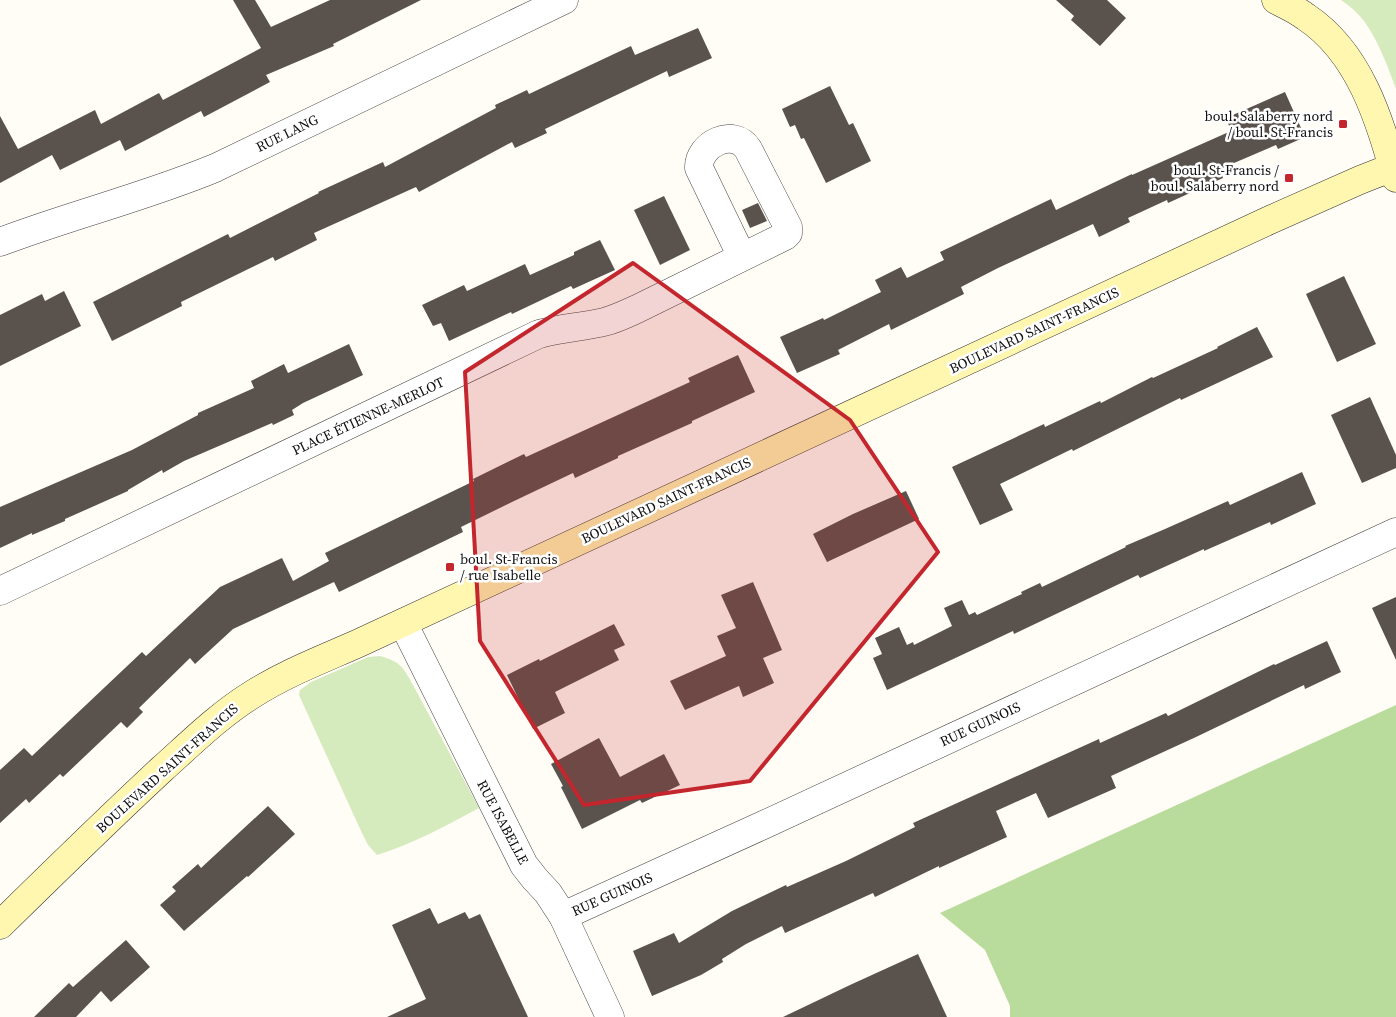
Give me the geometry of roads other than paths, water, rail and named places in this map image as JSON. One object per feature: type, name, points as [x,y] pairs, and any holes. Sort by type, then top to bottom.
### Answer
[{"type":"street","name":"RUE LANG","points":[[0,242],[154,191],[206,171],[564,0]]},
{"type":"street","points":[[1276,0],[1307,17],[1320,28],[1357,72],[1370,99],[1386,142],[1394,173]]},
{"type":"street","name":"BOULEVARD SAINT-FRANCIS","points":[[0,924],[134,794],[223,714],[252,694],[290,673],[403,623],[1352,183],[1394,173]]},
{"type":"street","name":"PLACE ÉTIENNE-MERLOT","points":[[0,591],[539,334],[606,322],[620,317],[742,257]]},
{"type":"street","name":"RUE GUINOIS","points":[[563,916],[1396,532]]},
{"type":"street","name":"RUE ISABELLE","points":[[403,623],[524,865],[548,892],[563,916],[610,1017]]},
{"type":"place","name":"boul. Salaberry nord / boul. St-Francis","points":[[1343,124]]},
{"type":"place","name":"boul. St-Francis / boul. Salaberry nord","points":[[1289,178]]},
{"type":"place","name":"boul. St-Francis / rue Isabelle","points":[[450,567]]}]
